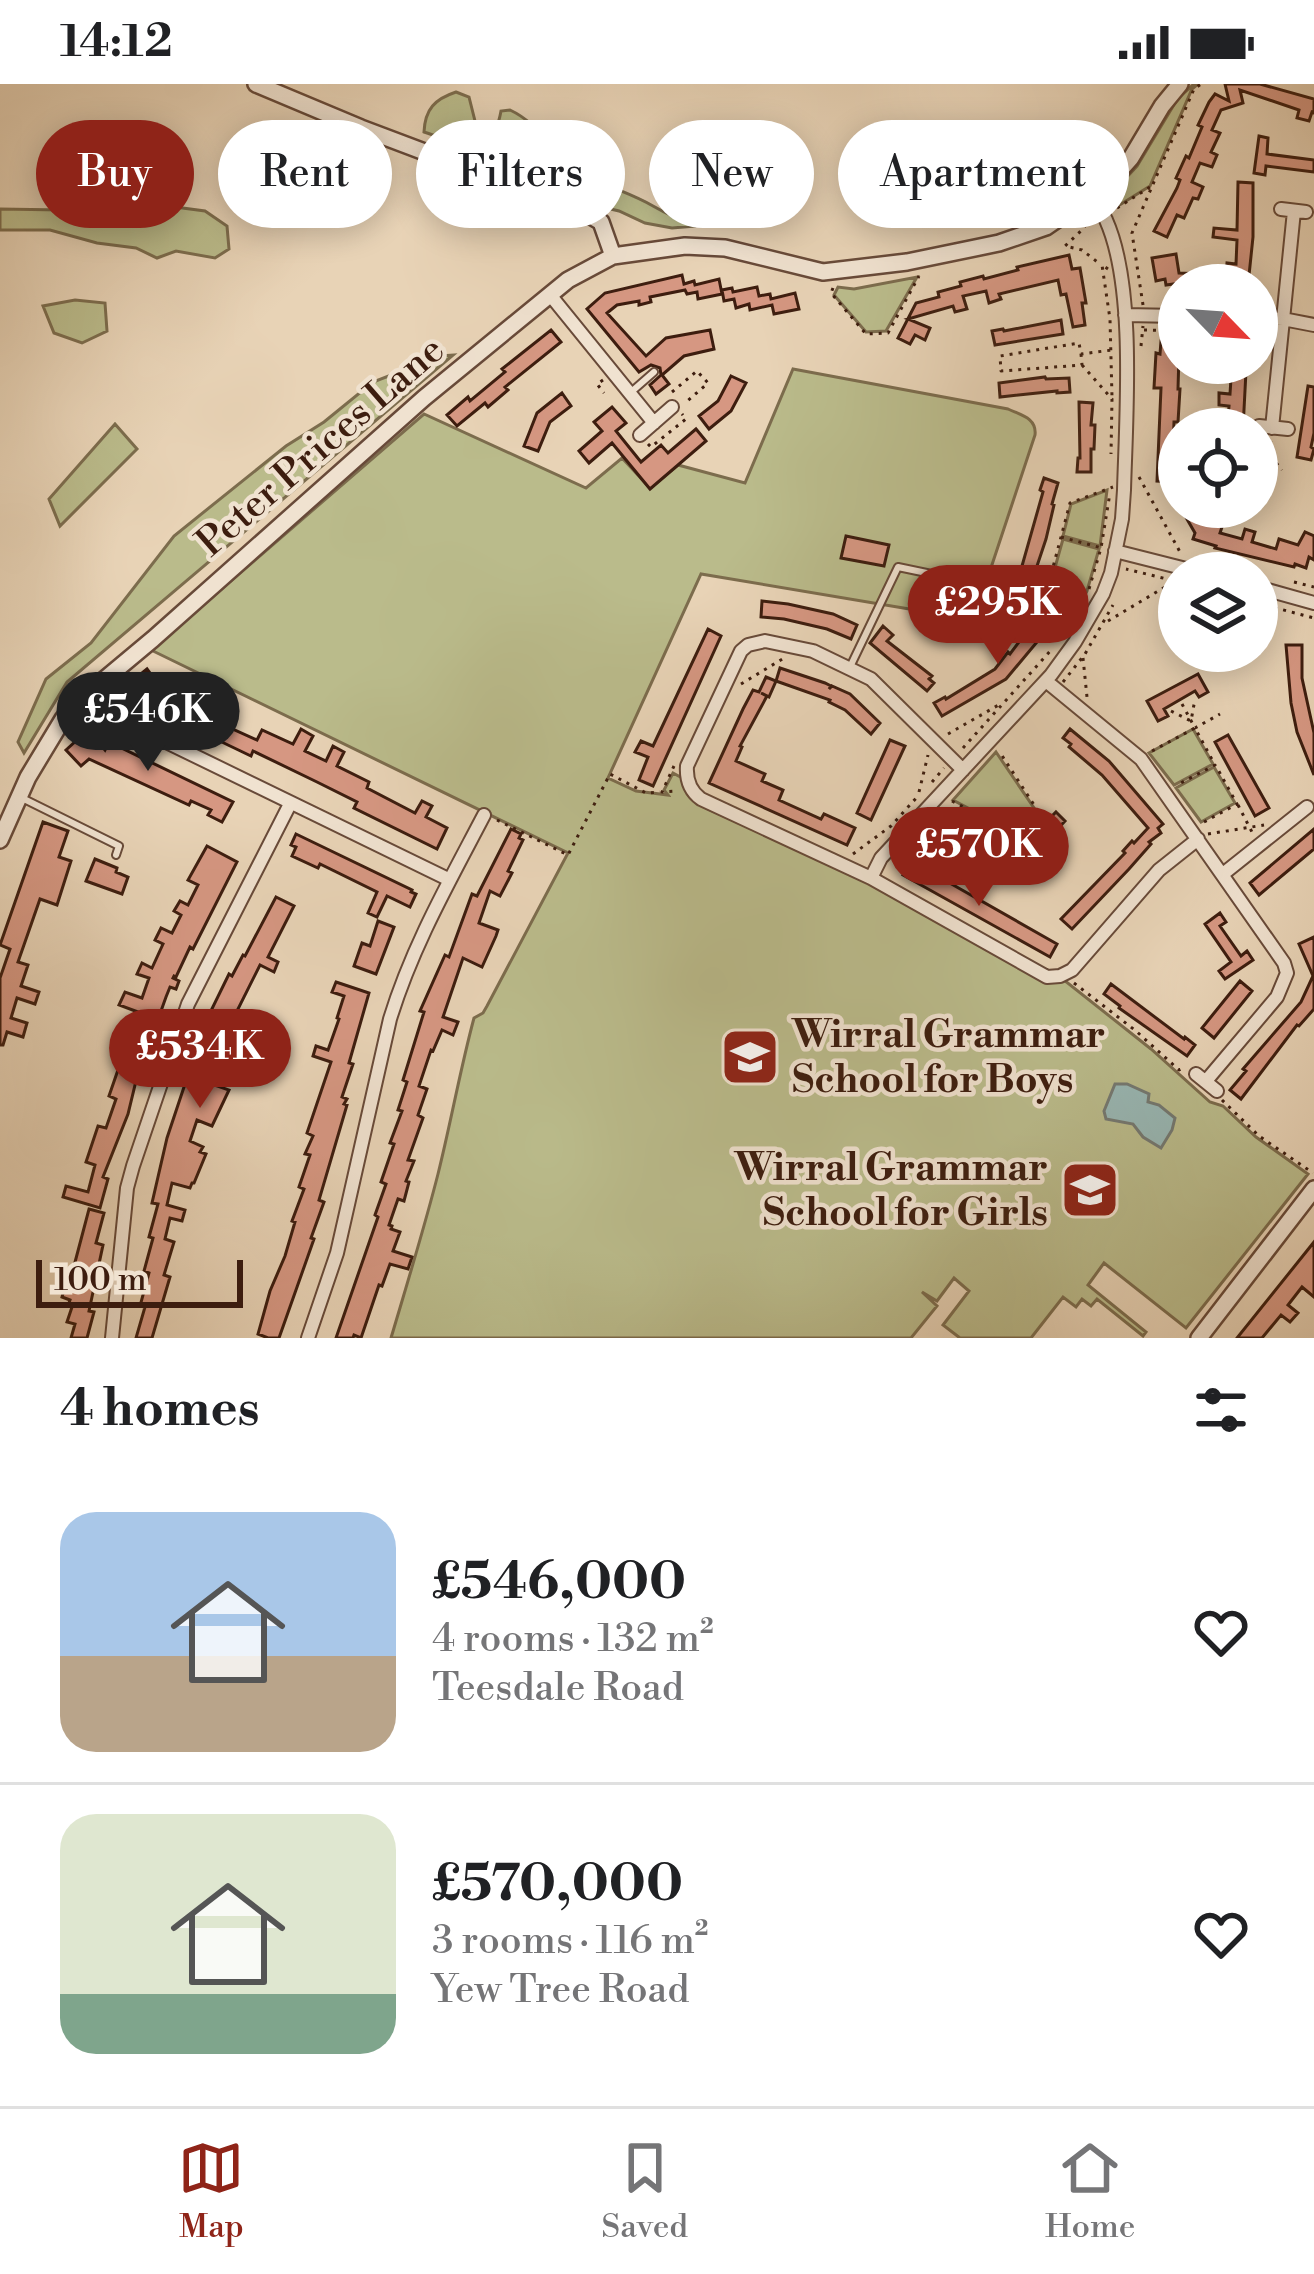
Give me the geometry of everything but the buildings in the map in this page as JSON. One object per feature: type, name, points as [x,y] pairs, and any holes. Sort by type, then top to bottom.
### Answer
[{"type":"street","points":[[256,84],[586,213],[601,222],[613,256],[685,246],[725,248],[823,272],[999,243],[1043,228]]},
{"type":"street","points":[[1129,160],[1180,84]]},
{"type":"street","points":[[1275,408],[1294,211]]},
{"type":"street","points":[[871,878],[922,800],[940,795],[958,765],[992,740],[1046,681],[1103,594],[1108,549],[1122,519],[1117,488],[1125,455],[1119,350],[1125,315],[1107,228]]},
{"type":"street","name":"Peter Prices Lane","points":[[0,840],[63,719],[80,700],[424,398],[568,280],[613,256]]},
{"type":"street","points":[[551,296],[654,423]]},
{"type":"street","points":[[1125,315],[1158,316]]},
{"type":"street","points":[[1278,319],[1314,325]]},
{"type":"street","points":[[640,435],[673,404]]},
{"type":"street","points":[[1108,549],[1158,562]]},
{"type":"street","points":[[1278,593],[1314,602]]},
{"type":"street","points":[[958,765],[933,749],[872,679],[813,651],[765,641],[741,651],[687,766],[690,787],[701,799],[871,878],[1047,977],[1063,975],[1089,951],[1195,835]]},
{"type":"street","points":[[1046,681],[1139,758],[1280,955],[1287,973],[1277,997],[1204,1077]]},
{"type":"street","points":[[80,700],[450,880]]},
{"type":"street","points":[[112,1338],[133,1166],[188,1004],[290,804]]},
{"type":"street","points":[[1223,874],[1307,807]]},
{"type":"street","points":[[308,1338],[338,1253],[389,1019],[410,962],[484,815]]},
{"type":"street","points":[[1198,1338],[1314,1189]]},
{"type":"lane","points":[[630,393],[654,372]]},
{"type":"lane","points":[[850,668],[898,567],[946,577]]},
{"type":"lane","points":[[19,796],[119,846],[116,855]]},
{"type":"path","points":[[1129,201],[1152,187]]},
{"type":"path","points":[[1084,228],[1065,246],[1082,250],[1120,278]]},
{"type":"path","points":[[1102,265],[1119,350],[1111,465]]},
{"type":"path","points":[[836,283],[830,293],[866,334],[888,333],[920,274]]},
{"type":"path","points":[[1142,330],[1158,330]]},
{"type":"path","points":[[1082,365],[1001,371],[1000,356],[1079,343],[1082,365],[1112,399]]},
{"type":"path","points":[[1082,354],[1119,350]]},
{"type":"path","points":[[697,371],[708,383],[673,404],[697,371]]},
{"type":"path","points":[[1125,455],[1184,552]]},
{"type":"path","points":[[1278,465],[1282,470]]},
{"type":"path","points":[[1077,614],[1052,571],[1070,503],[1117,488],[1108,549],[1086,598]]},
{"type":"path","points":[[1061,537],[1108,549]]},
{"type":"path","points":[[1126,569],[1158,577]]},
{"type":"path","points":[[848,857],[891,826],[958,765],[1009,699],[1072,635],[1158,592]]},
{"type":"path","points":[[1278,609],[1314,618]]},
{"type":"path","points":[[1083,656],[1089,715]]},
{"type":"path","points":[[740,684],[784,658]]},
{"type":"path","points":[[922,800],[933,749],[948,733],[1009,699]]},
{"type":"path","points":[[1191,721],[1195,699]]},
{"type":"path","points":[[1182,704],[1259,844]]},
{"type":"path","points":[[1171,711],[1191,721]]},
{"type":"path","points":[[1139,758],[1220,714]]},
{"type":"path","points":[[940,795],[1014,833],[1036,808],[992,740]]},
{"type":"path","points":[[662,792],[681,751]]},
{"type":"path","points":[[1165,791],[1215,765]]},
{"type":"path","points":[[484,815],[568,855],[610,774],[646,793],[690,787]]},
{"type":"path","points":[[1195,835],[1237,804]]},
{"type":"path","points":[[1195,835],[1289,821]]},
{"type":"path","points":[[1063,975],[1179,1070],[1204,1077],[1258,1136],[1314,1174]]},
{"type":"green space","points":[[1198,84],[1150,186],[1129,199],[1129,175],[1178,98]]},
{"type":"green space","points":[[456,92],[469,97],[475,120],[426,120],[442,98]]},
{"type":"green space","points":[[510,110],[526,120],[498,120],[501,111]]},
{"type":"green space","points":[[625,193],[649,204],[649,224],[625,214]]},
{"type":"green space","points":[[0,209],[36,210],[36,228],[194,228],[194,210],[205,211],[218,220],[218,228],[227,228],[229,249],[215,258],[176,251],[157,258],[136,248],[50,230],[0,230]]},
{"type":"green space","points":[[917,277],[886,331],[866,332],[834,295],[838,287],[854,289]]},
{"type":"green space","points":[[75,300],[105,303],[107,331],[82,343],[54,333],[43,306]]},
{"type":"green space","points":[[453,355],[67,682],[24,753],[18,742],[46,679],[91,643],[174,536],[373,382]]},
{"type":"green space","points":[[793,369],[1008,409],[1033,425],[1035,435],[972,625],[939,614],[701,574],[608,778],[636,791],[668,795],[664,790],[673,773],[684,779],[689,796],[706,808],[1064,980],[1210,1102],[1223,1106],[1308,1174],[1186,1328],[1104,1263],[1088,1285],[1146,1332],[1143,1336],[1097,1299],[1091,1306],[1082,1299],[1076,1307],[1063,1297],[1031,1338],[960,1338],[943,1325],[969,1291],[954,1278],[937,1301],[922,1292],[937,1306],[911,1338],[391,1338],[438,1174],[474,1018],[487,1006],[568,853],[151,650],[424,414],[586,488],[622,458],[650,488],[678,465],[745,483]]},
{"type":"green space","points":[[115,424],[137,449],[60,526],[49,499]]},
{"type":"green space","points":[[1107,490],[1100,546],[1063,536],[1071,504]]},
{"type":"green space","points":[[1063,539],[1099,549],[1077,611],[1054,571]]},
{"type":"green space","points":[[1193,729],[1213,764],[1174,785],[1149,753]]},
{"type":"green space","points":[[996,752],[1034,808],[1013,832],[953,800]]},
{"type":"green space","points":[[1214,767],[1235,803],[1201,822],[1176,788]]},
{"type":"water","points":[[1115,1084],[1149,1094],[1148,1102],[1175,1118],[1161,1148],[1133,1124],[1106,1119],[1104,1111]]},
{"type":"place","name":"Wirral Grammar School for Boys","points":[[750,1057]]},
{"type":"place","name":"Wirral Grammar School for Girls","points":[[1090,1190]]}]
